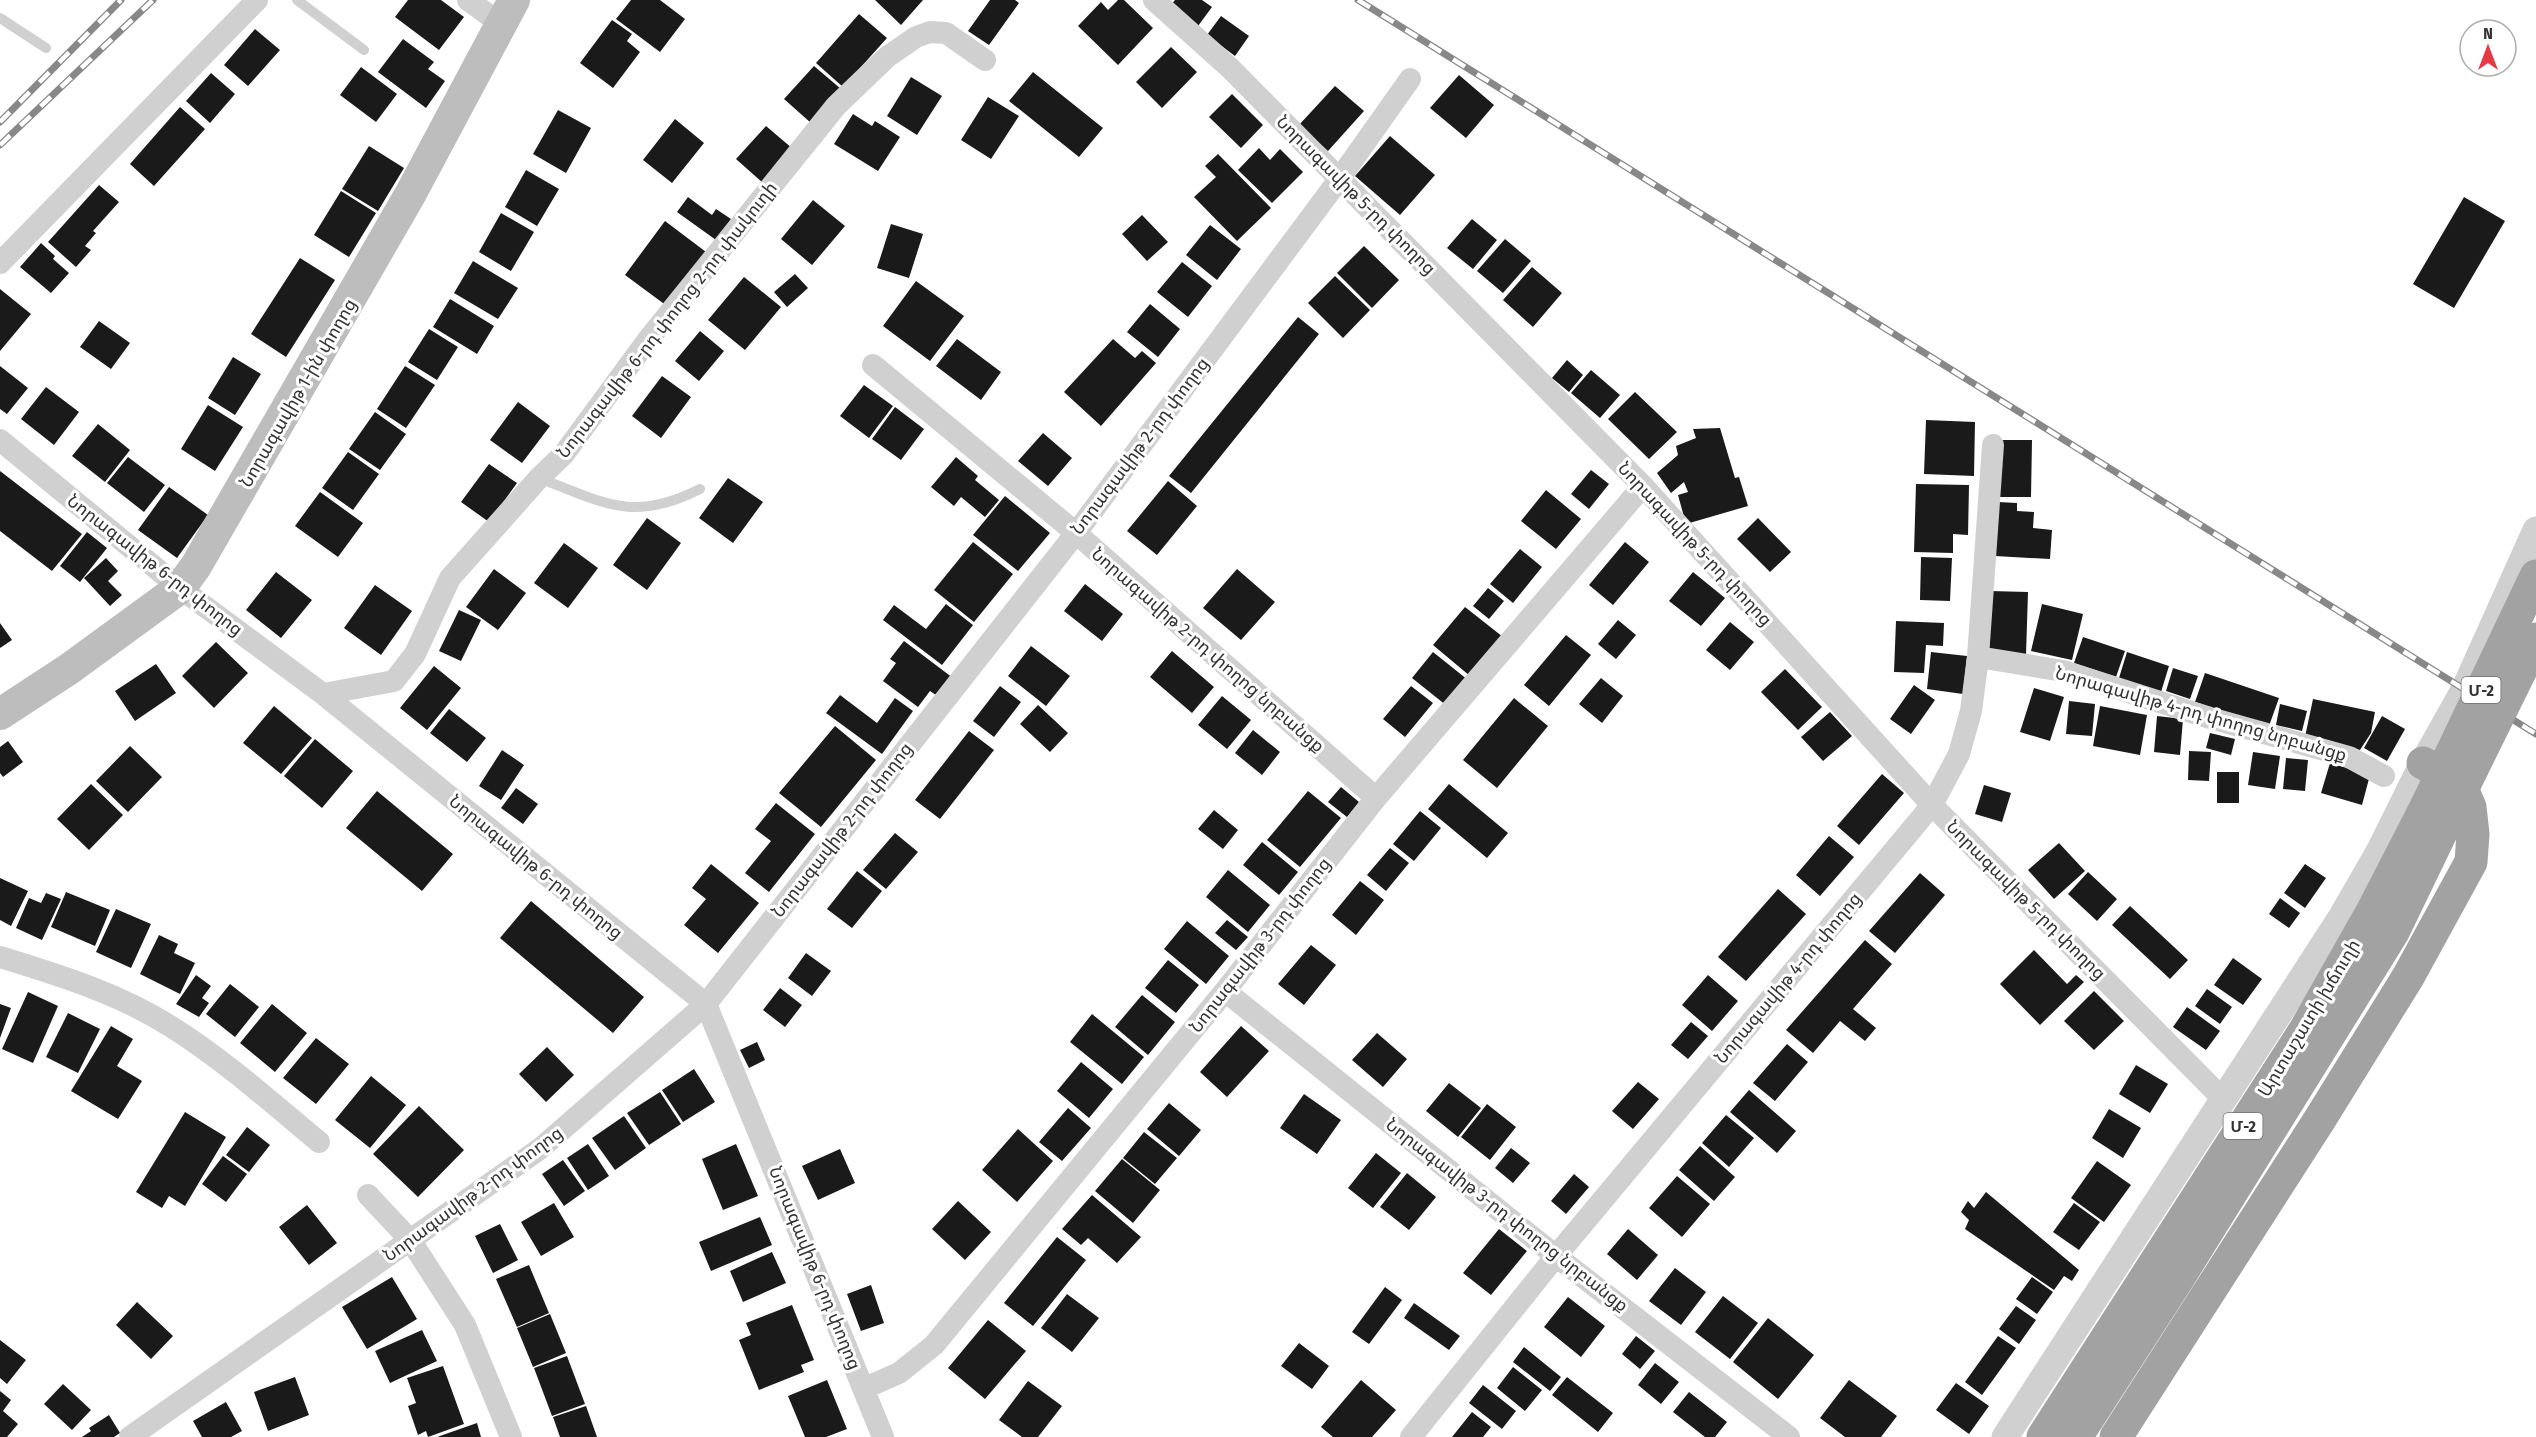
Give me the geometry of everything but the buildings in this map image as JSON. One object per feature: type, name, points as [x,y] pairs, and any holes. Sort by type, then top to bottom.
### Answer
[{"type":"highway","name":"Արտաշատի խճուղի","points":[[2076,1437],[2180,1278],[2381,952],[2536,576]]},
{"type":"highway","name":"Արտաշատի խճուղի","points":[[2043,1437],[2305,1030],[2373,912],[2438,810],[2536,639]]},
{"type":"highway","points":[[2116,1437],[2408,977],[2471,862],[2473,834],[2470,807],[2463,791],[2449,777],[2423,763]]},
{"type":"main road","name":"Նորագավիթ 1-ին փողոց","points":[[0,714],[69,669],[180,588],[210,547],[400,214],[508,12]]},
{"type":"street","points":[[0,263],[257,0]]},
{"type":"street","points":[[468,0],[508,12]]},
{"type":"street","name":"Նորագավիթ 5-րդ փողոց","points":[[1154,0],[1230,68],[1643,486],[1932,805],[2224,1100]]},
{"type":"street","name":"Նորագավիթ 6-րդ փողոց 2-րդ փակուղի","points":[[323,694],[394,681],[415,654],[450,578],[539,477],[564,454],[647,341],[836,106],[887,57],[916,37],[938,32],[946,33],[985,60]]},
{"type":"street","name":"Նորագավիթ 2-րդ փողոց","points":[[130,1437],[541,1149],[706,1004],[1076,533],[1340,178],[1410,79]]},
{"type":"street","name":"Նորագավիթ 2-րդ փողոց նրբանցք","points":[[873,365],[1076,533],[1376,798]]},
{"type":"street","name":"Նորագավիթ 6-րդ փողոց","points":[[0,440],[180,588],[323,694],[706,1004],[865,1388],[883,1437]]},
{"type":"street","name":"Նորագավիթ 4-րդ փողոց","points":[[1411,1437],[1556,1256],[1932,805],[1959,754],[1971,711],[1978,657],[1993,445]]},
{"type":"street","name":"Նորագավիթ 3-րդ փողոց","points":[[865,1388],[899,1372],[934,1345],[1226,991],[1376,798],[1643,486]]},
{"type":"street","name":"Արտաշատի խճուղի","points":[[2005,1437],[2348,906],[2465,688],[2536,530]]},
{"type":"street","name":"Նորագավիթ 4-րդ փողոց նրբանցք","points":[[1978,657],[2063,671],[2210,718],[2349,757],[2384,776]]},
{"type":"street","points":[[0,957],[87,985],[170,1026],[245,1081],[319,1142]]},
{"type":"street","name":"Նորագավիթ 3-րդ փողոց նրբանցք","points":[[1226,991],[1556,1256],[1789,1437]]},
{"type":"street","points":[[368,1195],[411,1241],[465,1325],[511,1437]]},
{"type":"lane","points":[[297,0],[364,50]]},
{"type":"lane","points":[[0,18],[46,48]]},
{"type":"lane","points":[[539,477],[626,509],[652,507],[680,499],[700,489]]},
{"type":"railway","points":[[0,122],[121,0]]},
{"type":"railway","points":[[0,145],[153,0]]},
{"type":"railway","points":[[1358,0],[2536,734]]}]
